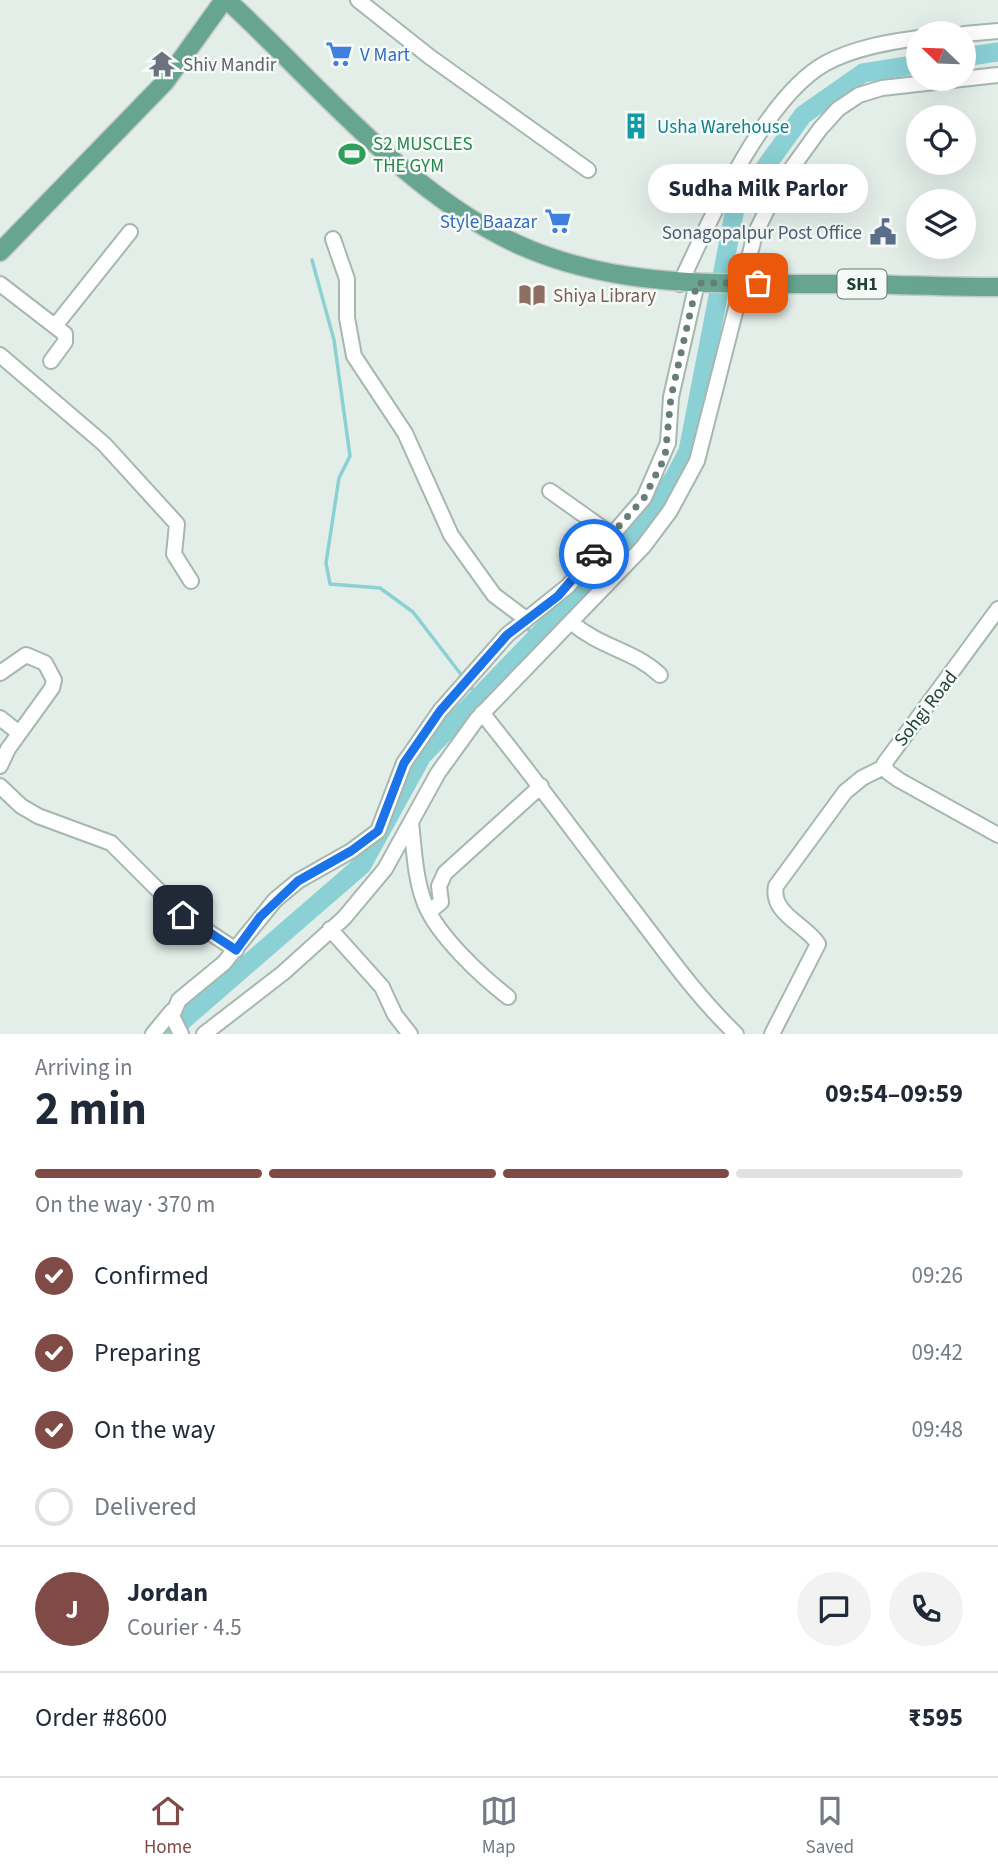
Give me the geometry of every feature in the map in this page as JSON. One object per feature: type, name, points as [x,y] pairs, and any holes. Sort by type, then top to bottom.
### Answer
[{"type":"main road","points":[[0,252],[165,82],[229,1]]},
{"type":"main road","name":"SH1","points":[[229,1],[389,153],[472,218],[516,243],[556,259],[693,284],[998,287]]},
{"type":"street","points":[[358,0],[430,57],[588,170]]},
{"type":"street","points":[[976,33],[998,31]]},
{"type":"street","points":[[153,1034],[176,1023],[179,1000],[236,950],[260,917],[298,881],[351,851],[378,831],[404,763],[453,695],[507,635],[558,596],[644,498],[665,457],[671,397],[693,284],[710,218],[769,121],[802,82],[826,63],[877,45],[906,40]]},
{"type":"street","points":[[204,1034],[283,973],[344,918],[385,869],[439,773],[482,713],[643,547],[689,481],[705,433],[734,283],[778,187],[838,109],[859,95],[882,88],[998,75]]},
{"type":"street","points":[[55,326],[130,232]]},
{"type":"street","points":[[333,239],[347,279],[347,318],[354,356],[405,433],[423,467],[451,535],[494,595],[525,619]]},
{"type":"street","points":[[0,284],[65,334],[66,340],[51,360]]},
{"type":"street","points":[[0,355],[104,444],[177,524],[174,554],[191,581]]},
{"type":"street","points":[[550,491],[612,536]]},
{"type":"street","name":"Sohgi Road","points":[[998,609],[886,758],[884,767],[898,780],[998,835]]},
{"type":"street","points":[[571,622],[596,642],[636,657],[660,675]]},
{"type":"street","points":[[0,673],[26,655],[44,663],[53,674],[52,688],[19,733],[0,766]]},
{"type":"street","points":[[482,713],[541,786],[582,846],[674,965],[736,1034]]},
{"type":"street","points":[[0,718],[19,733]]},
{"type":"street","points":[[772,1034],[818,944],[786,914],[776,895],[776,887],[845,792],[862,778],[884,767]]},
{"type":"street","points":[[0,786],[38,816],[119,848],[183,915],[236,950]]},
{"type":"street","points":[[429,912],[441,902],[439,886],[445,873],[541,786]]},
{"type":"street","points":[[411,822],[416,868],[429,912],[446,937],[509,997]]},
{"type":"street","points":[[330,929],[382,987],[395,1015],[410,1034]]},
{"type":"waterway","points":[[976,55],[998,52]]},
{"type":"waterway","points":[[172,1034],[181,1022],[362,865],[422,756],[634,535],[674,478],[688,451],[735,209],[803,115],[863,73],[906,66]]},
{"type":"waterway","points":[[312,260],[334,340],[350,456],[339,478],[326,563],[330,584],[380,588],[413,612],[463,677]]},
{"type":"waterway","points":[[525,627],[538,637]]},
{"type":"waterway","points":[[468,683],[479,698]]},
{"type":"way so far","points":[[594,554],[621,527],[644,498],[665,457],[671,397],[692,317],[697,283],[758,283]]},
{"type":"place","name":"V Mart","points":[[339,54]]},
{"type":"place","name":"Shiv Mandir","points":[[162,64]]},
{"type":"place","name":"Usha Warehouse","points":[[636,126]]},
{"type":"place","name":"S2 MUSCLES THE GYM","points":[[352,154]]},
{"type":"place","name":"Style Baazar","points":[[558,221]]},
{"type":"place","name":"Sonagopalpur Post Office","points":[[883,232]]},
{"type":"place","name":"Sudha Milk Parlor","points":[[758,283]]},
{"type":"place","name":"Shiya Library","points":[[532,295]]},
{"type":"route","points":[[183,915],[236,950],[275,900],[298,881],[372,838],[383,822],[395,781],[404,763],[440,711],[507,635],[558,596],[594,554]]}]
